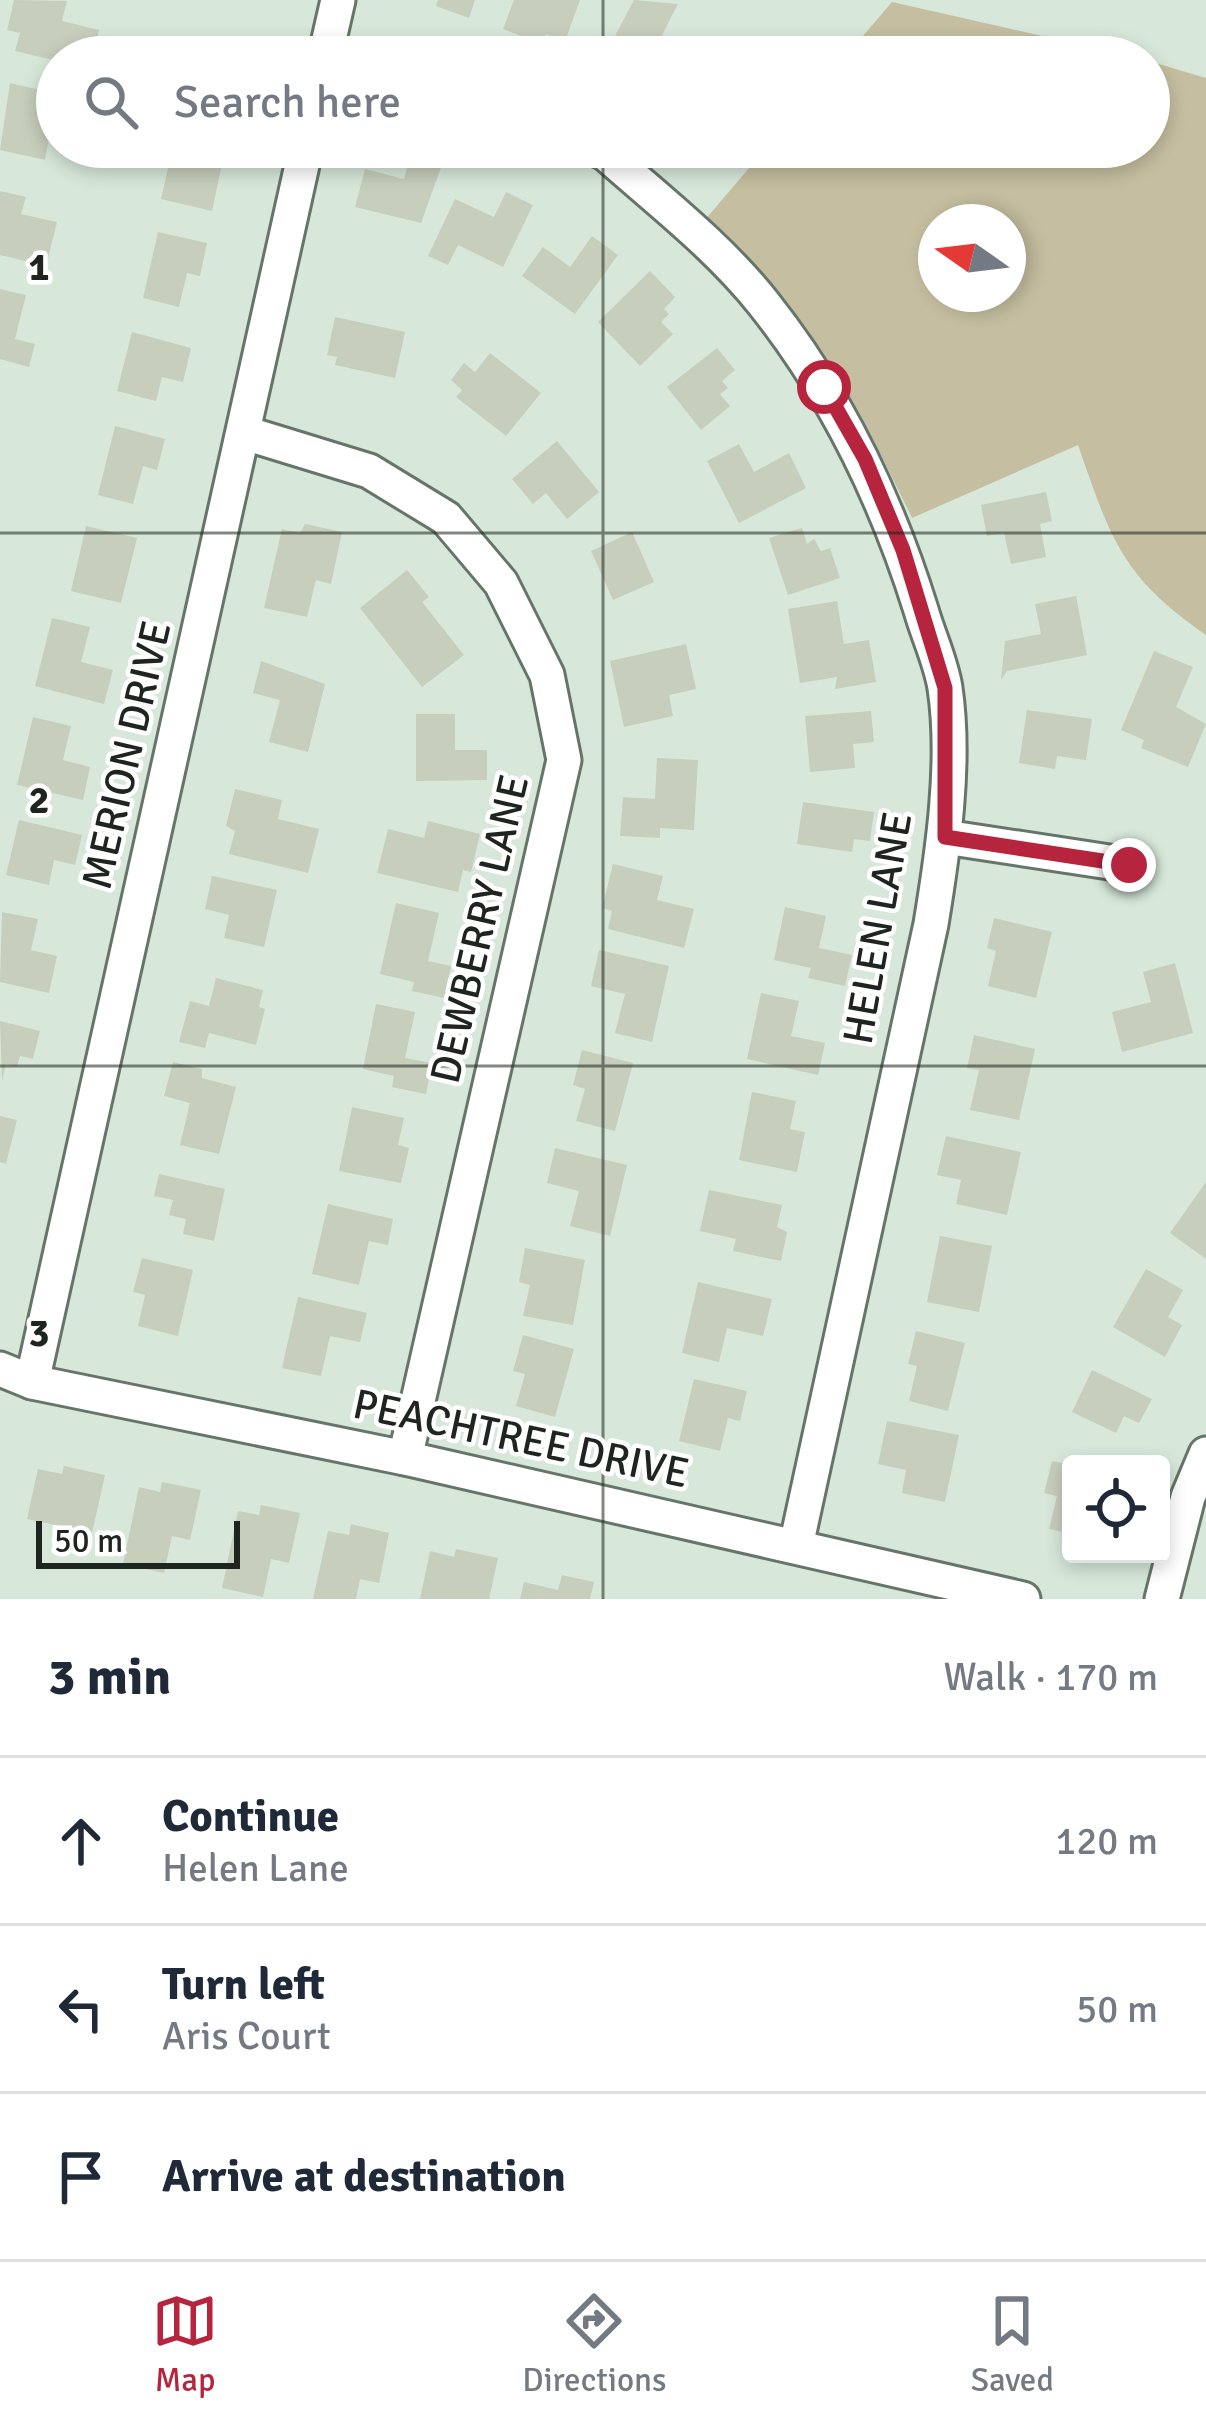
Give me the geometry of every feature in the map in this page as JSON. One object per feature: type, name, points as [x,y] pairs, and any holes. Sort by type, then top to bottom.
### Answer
[{"type":"street","points":[[330,36],[338,0]]},
{"type":"street","name":"MERION DRIVE","points":[[32,1382],[302,168]]},
{"type":"street","name":"HELEN LANE","points":[[619,168],[654,196],[762,302],[824,387],[865,459],[903,550],[945,688],[945,837],[796,1546]]},
{"type":"street","name":"DEWBERRY LANE","points":[[245,433],[368,471],[446,518],[501,583],[548,675],[564,760],[405,1458]]},
{"type":"street","points":[[945,837],[1129,865]]},
{"type":"street","name":"PEACHTREE DRIVE","points":[[0,1369],[32,1382],[405,1458],[1023,1599]]},
{"type":"street","points":[[1162,1599],[1188,1497],[1206,1454]]},
{"type":"shaded area","points":[[892,2],[1042,36],[863,36]]},
{"type":"shaded area","points":[[1170,67],[1206,78],[1206,635],[1155,594],[1122,553],[1078,445],[912,518],[847,395],[798,324],[704,221],[749,168],[1170,168]]},
{"type":"building","points":[[14,0],[67,1],[62,21],[99,30],[98,36],[36,36],[36,56],[15,51],[20,33],[7,30]]},
{"type":"building","points":[[438,0],[475,0],[469,18],[436,6]]},
{"type":"building","points":[[514,0],[580,0],[567,36],[521,36],[503,29]]},
{"type":"building","points":[[634,0],[678,4],[662,36],[615,36]]},
{"type":"building","points":[[10,83],[36,89],[36,158],[0,150]]},
{"type":"building","points":[[168,168],[221,168],[212,211],[161,199]]},
{"type":"building","points":[[407,168],[441,168],[421,223],[355,207],[365,169],[404,179]]},
{"type":"building","points":[[0,191],[26,197],[21,214],[57,222],[46,266],[0,255]]},
{"type":"building","points":[[506,192],[533,205],[503,267],[458,245],[448,265],[428,256],[455,199],[494,217]]},
{"type":"building","points":[[158,232],[207,243],[200,276],[187,273],[179,307],[143,298]]},
{"type":"building","points":[[592,236],[618,255],[575,314],[522,276],[543,247],[570,267]]},
{"type":"building","points":[[650,271],[675,297],[664,309],[669,314],[661,322],[673,334],[640,366],[598,322]]},
{"type":"building","points":[[0,289],[26,295],[15,339],[35,344],[29,367],[0,359]]},
{"type":"building","points":[[335,317],[405,332],[395,378],[335,365],[337,357],[327,355]]},
{"type":"building","points":[[132,332],[191,348],[183,382],[162,377],[156,401],[117,391]]},
{"type":"building","points":[[717,348],[735,370],[722,381],[728,388],[720,394],[730,406],[701,430],[667,387]]},
{"type":"building","points":[[490,353],[541,393],[506,436],[456,397],[462,390],[451,380],[464,363],[475,372]]},
{"type":"building","points":[[115,426],[165,439],[157,470],[143,466],[133,504],[98,495]]},
{"type":"building","points":[[557,441],[599,492],[567,519],[546,493],[533,504],[512,479]]},
{"type":"building","points":[[739,444],[754,472],[789,453],[806,488],[739,523],[707,461]]},
{"type":"building","points":[[1046,492],[1052,521],[1040,524],[1046,557],[1011,564],[1004,533],[987,536],[981,505]]},
{"type":"building","points":[[305,524],[342,532],[331,584],[316,580],[307,617],[264,608],[282,529],[300,533]]},
{"type":"building","points":[[86,526],[137,538],[121,603],[71,591]]},
{"type":"building","points":[[802,528],[807,544],[814,539],[821,551],[830,548],[840,578],[788,595],[769,538]]},
{"type":"building","points":[[632,532],[654,582],[613,600],[591,551]]},
{"type":"building","points":[[407,570],[429,597],[422,602],[464,655],[422,687],[360,608]]},
{"type":"building","points":[[1076,596],[1087,655],[1007,671],[1001,680],[1005,641],[1041,634],[1035,604]]},
{"type":"building","points":[[837,601],[844,644],[869,640],[876,682],[835,689],[837,677],[800,683],[788,609]]},
{"type":"building","points":[[52,618],[90,627],[81,662],[113,670],[104,704],[35,686]]},
{"type":"building","points":[[686,644],[696,689],[669,695],[673,716],[624,727],[610,661]]},
{"type":"building","points":[[1154,651],[1193,667],[1176,707],[1206,724],[1188,767],[1141,748],[1144,740],[1121,730]]},
{"type":"building","points":[[261,661],[325,684],[308,752],[269,742],[280,700],[253,693]]},
{"type":"building","points":[[1027,710],[1092,719],[1086,760],[1057,756],[1055,769],[1019,763]]},
{"type":"building","points":[[871,711],[874,742],[853,744],[855,768],[810,772],[805,716]]},
{"type":"building","points":[[416,714],[455,714],[455,750],[487,750],[487,780],[416,781]]},
{"type":"building","points":[[33,717],[71,726],[63,760],[90,767],[83,800],[17,785]]},
{"type":"building","points":[[657,758],[698,760],[694,830],[660,828],[660,838],[620,836],[623,797],[655,799]]},
{"type":"building","points":[[235,789],[282,800],[278,819],[319,829],[308,873],[229,854],[235,831],[226,826]]},
{"type":"building","points":[[803,802],[874,812],[870,841],[854,839],[852,852],[797,844]]},
{"type":"building","points":[[19,820],[82,835],[75,865],[54,860],[49,885],[6,875]]},
{"type":"building","points":[[428,821],[480,834],[471,872],[463,870],[458,892],[377,873],[388,829],[424,838]]},
{"type":"building","points":[[613,864],[663,876],[657,900],[694,909],[684,948],[608,929],[612,911],[602,908]]},
{"type":"building","points":[[212,876],[277,890],[264,947],[224,938],[229,915],[205,909]]},
{"type":"building","points":[[396,903],[439,913],[428,961],[451,966],[444,998],[412,991],[414,982],[380,974]]},
{"type":"building","points":[[785,907],[826,916],[819,948],[852,955],[845,986],[808,978],[811,968],[774,960]]},
{"type":"building","points":[[2,912],[38,919],[31,950],[57,956],[49,993],[0,982]]},
{"type":"building","points":[[994,918],[1052,932],[1036,998],[988,986],[996,951],[987,948]]},
{"type":"building","points":[[599,950],[669,966],[652,1042],[615,1033],[625,994],[591,986]]},
{"type":"building","points":[[1175,963],[1193,1033],[1122,1052],[1112,1012],[1151,1002],[1143,972]]},
{"type":"building","points":[[216,978],[263,990],[259,1007],[265,1009],[256,1045],[209,1033],[205,1048],[179,1042],[190,1001],[209,1006]]},
{"type":"building","points":[[761,993],[799,1001],[791,1036],[825,1043],[818,1075],[747,1059]]},
{"type":"building","points":[[376,1004],[415,1012],[405,1058],[432,1063],[426,1094],[392,1087],[394,1076],[363,1069]]},
{"type":"building","points":[[0,1021],[40,1031],[33,1059],[20,1056],[17,1067],[6,1064],[2,1081]]},
{"type":"building","points":[[974,1035],[1035,1049],[1019,1120],[970,1110],[979,1070],[967,1068]]},
{"type":"building","points":[[582,1050],[633,1063],[615,1131],[576,1121],[585,1089],[573,1085]]},
{"type":"building","points":[[173,1062],[202,1069],[202,1078],[236,1087],[219,1154],[180,1145],[190,1103],[164,1096]]},
{"type":"building","points":[[752,1092],[796,1101],[790,1129],[805,1132],[797,1172],[739,1160]]},
{"type":"building","points":[[352,1107],[404,1118],[398,1145],[409,1148],[401,1183],[339,1171]]},
{"type":"building","points":[[0,1116],[17,1120],[6,1164],[0,1162]]},
{"type":"building","points":[[946,1136],[1021,1152],[1007,1215],[956,1204],[961,1180],[937,1175]]},
{"type":"building","points":[[555,1148],[627,1165],[610,1236],[570,1226],[579,1191],[547,1183]]},
{"type":"building","points":[[159,1174],[225,1189],[214,1241],[183,1234],[186,1219],[169,1215],[173,1200],[154,1196]]},
{"type":"building","points":[[1206,1182],[1206,1259],[1170,1233]]},
{"type":"building","points":[[709,1190],[782,1205],[777,1227],[787,1232],[781,1261],[733,1251],[736,1239],[700,1231]]},
{"type":"building","points":[[328,1204],[393,1219],[388,1245],[369,1241],[359,1285],[312,1274]]},
{"type":"building","points":[[940,1236],[992,1246],[979,1312],[927,1302]]},
{"type":"building","points":[[525,1248],[585,1260],[573,1325],[523,1316],[530,1285],[519,1282]]},
{"type":"building","points":[[142,1258],[193,1270],[178,1336],[138,1326],[145,1295],[133,1292]]},
{"type":"building","points":[[1146,1269],[1183,1290],[1168,1317],[1182,1325],[1165,1357],[1113,1327]]},
{"type":"building","points":[[698,1282],[772,1299],[763,1336],[727,1328],[719,1362],[682,1353]]},
{"type":"building","points":[[298,1297],[367,1313],[360,1342],[330,1336],[321,1376],[282,1368]]},
{"type":"building","points":[[916,1331],[965,1343],[948,1411],[909,1401],[917,1366],[908,1364]]},
{"type":"building","points":[[523,1335],[574,1349],[555,1417],[516,1406],[525,1374],[513,1371]]},
{"type":"building","points":[[1092,1370],[1152,1399],[1139,1423],[1124,1416],[1116,1433],[1072,1412]]},
{"type":"building","points":[[694,1379],[747,1391],[740,1421],[728,1418],[720,1451],[679,1441]]},
{"type":"building","points":[[887,1421],[959,1435],[945,1502],[902,1493],[906,1470],[878,1464]]},
{"type":"building","points":[[1052,1461],[1062,1463],[1062,1532],[1049,1529],[1057,1496],[1044,1493]]},
{"type":"building","points":[[64,1466],[105,1475],[92,1533],[27,1519],[38,1469],[62,1474]]},
{"type":"building","points":[[162,1482],[201,1490],[190,1540],[172,1536],[164,1573],[123,1564],[139,1487],[160,1492]]},
{"type":"building","points":[[261,1505],[300,1513],[289,1563],[271,1559],[263,1597],[222,1588],[238,1511],[259,1515]]},
{"type":"building","points":[[351,1524],[389,1533],[379,1583],[360,1579],[356,1599],[313,1599],[328,1531],[349,1535]]},
{"type":"building","points":[[456,1549],[498,1558],[489,1599],[420,1599],[430,1551],[454,1557]]},
{"type":"building","points":[[562,1575],[594,1582],[590,1599],[520,1599],[524,1582],[558,1590]]},
{"type":"route","points":[[824,387],[865,459],[903,550],[945,688],[945,837],[1129,865]]}]
